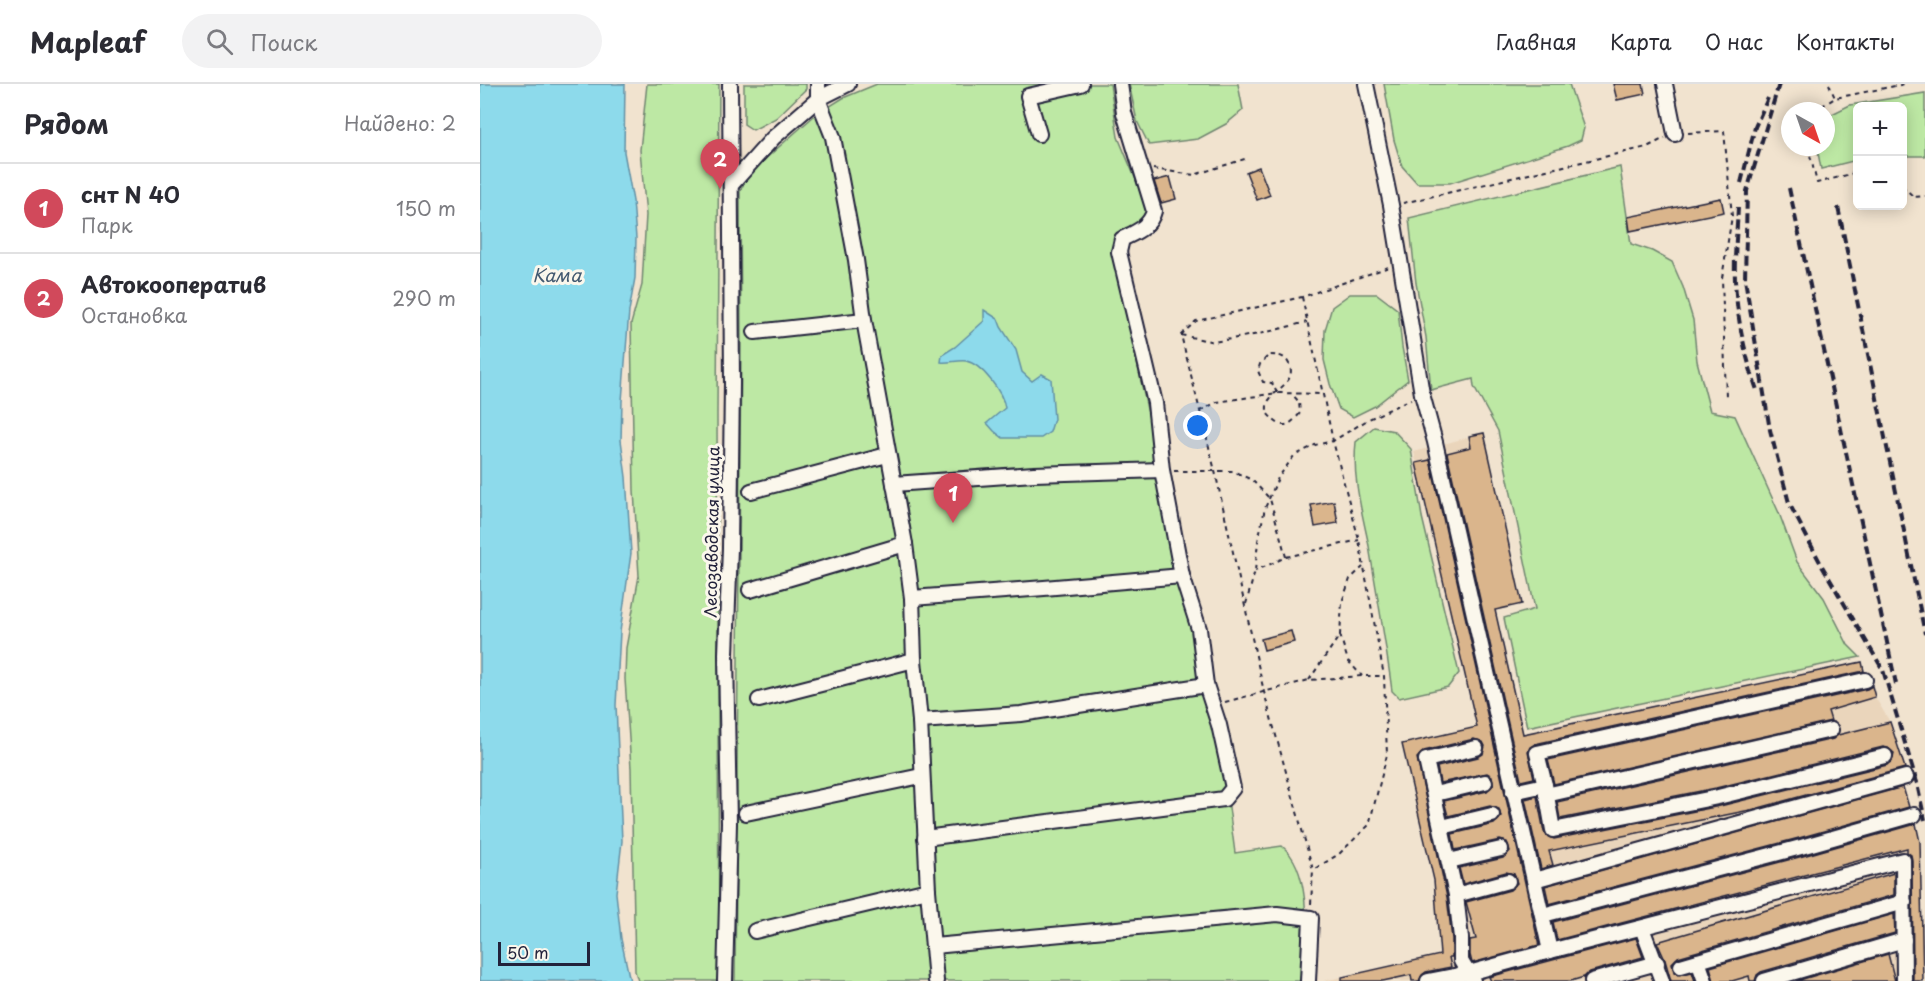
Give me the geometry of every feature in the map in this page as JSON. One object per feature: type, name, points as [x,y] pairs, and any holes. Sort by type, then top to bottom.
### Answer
[{"type":"street","name":"Лесозаводская улица","points":[[725,981],[729,823],[726,654],[732,383],[730,84]]},
{"type":"street","points":[[818,84],[818,99],[833,137],[856,260],[887,455],[905,544],[912,598],[928,890],[936,981]]},
{"type":"street","points":[[731,185],[772,138],[818,99],[849,84]]},
{"type":"street","points":[[1039,134],[1028,96],[1081,84]]},
{"type":"street","points":[[925,838],[1224,799],[1233,788],[1213,705],[1206,686],[1199,629],[1182,576],[1162,470],[1155,403],[1119,252],[1122,239],[1152,220],[1154,211],[1124,113],[1120,84]]},
{"type":"street","points":[[1366,84],[1391,205],[1422,394],[1550,951]]},
{"type":"street","points":[[1665,84],[1675,134]]},
{"type":"street","points":[[755,332],[864,320]]},
{"type":"street","points":[[751,490],[887,455]]},
{"type":"street","points":[[894,484],[1034,474],[1162,470]]},
{"type":"street","points":[[750,590],[905,544]]},
{"type":"street","points":[[912,598],[1182,576]]},
{"type":"street","points":[[759,700],[914,660]]},
{"type":"street","points":[[1865,680],[1538,753],[1553,830],[1718,797],[1885,756]]},
{"type":"street","points":[[920,721],[1021,714],[1206,686]]},
{"type":"street","points":[[1513,792],[1546,790],[1831,730]]},
{"type":"street","points":[[1471,977],[1461,961],[1456,895],[1426,760],[1476,748]]},
{"type":"street","points":[[746,813],[921,776]]},
{"type":"street","points":[[1534,880],[1906,777]]},
{"type":"street","points":[[1435,794],[1485,782]]},
{"type":"street","points":[[1442,827],[1492,815]]},
{"type":"street","points":[[1543,915],[1914,815]]},
{"type":"street","points":[[1449,861],[1501,849]]},
{"type":"street","points":[[1428,981],[1471,977],[1550,951],[1903,860],[1904,981]]},
{"type":"street","points":[[1456,895],[1508,881]]},
{"type":"street","points":[[755,931],[928,890]]},
{"type":"street","points":[[1681,966],[1904,902]]},
{"type":"street","points":[[934,946],[1277,914],[1311,918],[1308,981]]},
{"type":"street","points":[[1642,928],[1662,981]]},
{"type":"street","points":[[1764,981],[1904,939]]},
{"type":"street","points":[[1698,961],[1705,981]]},
{"type":"street","points":[[1592,981],[1656,963]]},
{"type":"path","points":[[1829,84],[1835,98]]},
{"type":"path","points":[[1829,102],[1835,98],[1905,84]]},
{"type":"path","points":[[1391,205],[1647,147],[1675,134],[1724,131],[1732,216],[1722,278],[1726,397]]},
{"type":"path","points":[[1810,156],[1816,183],[1853,173]]},
{"type":"path","points":[[1141,167],[1194,175],[1248,158]]},
{"type":"path","points":[[1907,191],[1914,197],[1925,196]]},
{"type":"path","points":[[1181,335],[1196,321],[1302,297],[1400,263]]},
{"type":"path","points":[[1302,297],[1333,441],[1364,566],[1384,676],[1387,755],[1369,825],[1339,854],[1313,870]]},
{"type":"path","points":[[1181,335],[1214,342],[1308,322]]},
{"type":"path","points":[[1181,335],[1215,471],[1264,692],[1313,870],[1311,918]]},
{"type":"path","points":[[1277,393],[1272,384],[1263,382],[1258,371],[1260,364],[1269,355],[1278,355],[1286,359],[1292,371],[1286,384],[1277,393],[1270,397],[1268,402],[1267,413],[1281,426],[1293,421],[1300,413],[1299,402],[1292,394]]},
{"type":"path","points":[[1200,411],[1217,402],[1277,393],[1323,394]]},
{"type":"path","points":[[1245,606],[1255,571],[1264,508],[1278,478],[1294,456],[1315,445],[1333,441],[1369,419],[1422,394]]},
{"type":"path","points":[[1162,470],[1233,471],[1252,480],[1270,499],[1286,557]]},
{"type":"path","points":[[1255,571],[1286,557],[1359,540]]},
{"type":"path","points":[[1362,676],[1348,661],[1340,635],[1342,602],[1350,579],[1364,566]]},
{"type":"path","points":[[1309,680],[1340,635]]},
{"type":"path","points":[[1213,705],[1309,680],[1384,676]]},
{"type":"shaded area","points":[[1484,433],[1522,604],[1495,611],[1524,734],[1862,662],[1865,675],[1869,674],[1875,697],[1890,722],[1906,772],[1903,785],[1914,815],[1920,842],[1923,981],[1324,981],[1440,955],[1434,880],[1402,744],[1477,727],[1414,452]]},
{"type":"green space","points":[[647,84],[719,84],[717,414],[719,981],[638,981],[635,971],[631,768],[625,679],[626,648],[639,576],[634,490],[631,324],[642,285],[646,215],[640,150]]},
{"type":"green space","points":[[744,84],[806,84],[806,89],[776,118],[753,130],[744,124]]},
{"type":"green space","points":[[877,84],[1110,84],[1118,137],[1146,204],[1147,216],[1120,234],[1114,255],[1194,629],[1205,703],[1225,777],[1235,853],[1282,846],[1292,858],[1299,873],[1305,909],[1304,981],[735,981],[741,346],[740,191],[755,168],[814,116],[843,98]]},
{"type":"green space","points":[[1129,84],[1238,84],[1243,110],[1226,124],[1198,139],[1149,145],[1137,121]]},
{"type":"green space","points":[[1384,84],[1569,84],[1584,128],[1581,140],[1450,183],[1417,183],[1402,166],[1394,140]]},
{"type":"green space","points":[[1925,93],[1925,156],[1907,156],[1907,102],[1869,102]]},
{"type":"green space","points":[[1853,105],[1853,161],[1821,169],[1819,156],[1835,156],[1835,112]]},
{"type":"green space","points":[[1620,167],[1631,244],[1652,251],[1672,262],[1683,287],[1693,320],[1697,361],[1710,411],[1735,416],[1779,513],[1797,562],[1824,598],[1848,645],[1860,657],[1527,727],[1504,618],[1535,609],[1498,431],[1474,387],[1473,379],[1431,390],[1409,218]]},
{"type":"green space","points":[[1350,294],[1377,294],[1398,310],[1408,380],[1375,406],[1353,417],[1339,409],[1324,360],[1325,330],[1332,307]]},
{"type":"green space","points":[[1374,427],[1394,431],[1411,449],[1422,517],[1459,673],[1448,687],[1399,698],[1392,691],[1355,468],[1356,442]]},
{"type":"water","name":"Кама","points":[[480,84],[625,84],[624,152],[633,201],[636,238],[635,278],[629,311],[622,401],[621,440],[631,553],[620,632],[616,705],[622,841],[616,893],[621,939],[630,981],[480,981]]},
{"type":"water","points":[[984,310],[998,319],[1016,350],[1022,372],[1032,381],[1042,374],[1051,379],[1054,419],[1050,432],[1041,438],[1003,438],[987,423],[1005,408],[991,380],[972,363],[966,361],[941,362],[942,355],[955,347],[984,321]]},
{"type":"building","points":[[1613,84],[1643,84],[1645,94],[1617,100]]},
{"type":"building","points":[[1259,167],[1270,195],[1257,200],[1246,172]]},
{"type":"building","points":[[1170,177],[1176,199],[1161,203],[1154,181]]},
{"type":"building","points":[[1721,198],[1724,212],[1630,231],[1628,217]]},
{"type":"building","points":[[1484,433],[1522,604],[1495,610],[1523,734],[1862,662],[1864,671],[1535,744],[1528,751],[1534,778],[1521,781],[1447,453],[1471,447],[1469,436]]},
{"type":"building","points":[[1430,460],[1539,945],[1472,963],[1470,940],[1476,939],[1466,902],[1510,890],[1517,883],[1514,874],[1506,872],[1463,884],[1459,868],[1503,858],[1510,851],[1507,842],[1500,840],[1455,850],[1452,834],[1494,824],[1501,817],[1499,809],[1490,806],[1448,816],[1444,801],[1487,791],[1493,785],[1492,776],[1487,773],[1440,783],[1437,767],[1483,754],[1485,746],[1483,742],[1474,739],[1424,751],[1417,758],[1447,897],[1452,939],[1452,957],[1449,957],[1451,967],[1426,972],[1419,981],[1412,981],[1411,975],[1383,981],[1342,981],[1342,977],[1440,955],[1434,880],[1402,744],[1477,727],[1416,463]]},
{"type":"building","points":[[1334,501],[1338,523],[1315,527],[1311,505]]},
{"type":"building","points":[[1291,631],[1294,642],[1264,650],[1261,639]]},
{"type":"building","points":[[1872,686],[1875,697],[1828,711],[1831,721],[1554,784],[1548,760],[1867,689]]},
{"type":"building","points":[[1890,722],[1905,768],[1755,809],[1549,851],[1553,865],[1541,869],[1525,799],[1537,796],[1544,832],[1554,839],[1720,806],[1887,765],[1893,759],[1894,753],[1883,747],[1716,788],[1560,819],[1557,802],[1833,739],[1838,735]]},
{"type":"building","points":[[1903,787],[1909,807],[1549,904],[1545,886]]},
{"type":"building","points":[[1916,824],[1920,842],[1923,981],[1913,981],[1912,860],[1907,848],[1557,940],[1553,922]]},
{"type":"building","points":[[1894,873],[1894,895],[1678,957],[1672,963],[1674,972],[1679,975],[1692,972],[1695,981],[1671,981],[1657,942]]},
{"type":"building","points":[[1894,914],[1895,933],[1761,972],[1755,981],[1750,981],[1749,976],[1732,981],[1714,981],[1710,967]]},
{"type":"building","points":[[1636,938],[1643,957],[1590,972],[1584,977],[1571,981],[1491,981],[1489,977]]},
{"type":"building","points":[[1888,954],[1895,981],[1796,981]]},
{"type":"railway","points":[[1779,84],[1747,191],[1745,279],[1770,430],[1789,503],[1822,566],[1883,670],[1917,783]]},
{"type":"railway","points":[[1741,183],[1755,127],[1768,98]]},
{"type":"railway","points":[[1789,188],[1896,684]]},
{"type":"railway","points":[[1738,207],[1736,295],[1742,337],[1758,393]]},
{"type":"railway","points":[[1838,207],[1925,634]]},
{"type":"railway","points":[[1915,775],[1925,820]]},
{"type":"place","name":"Автокооператив","points":[[720,189]]},
{"type":"place","name":"снт N 40","points":[[953,523]]}]
